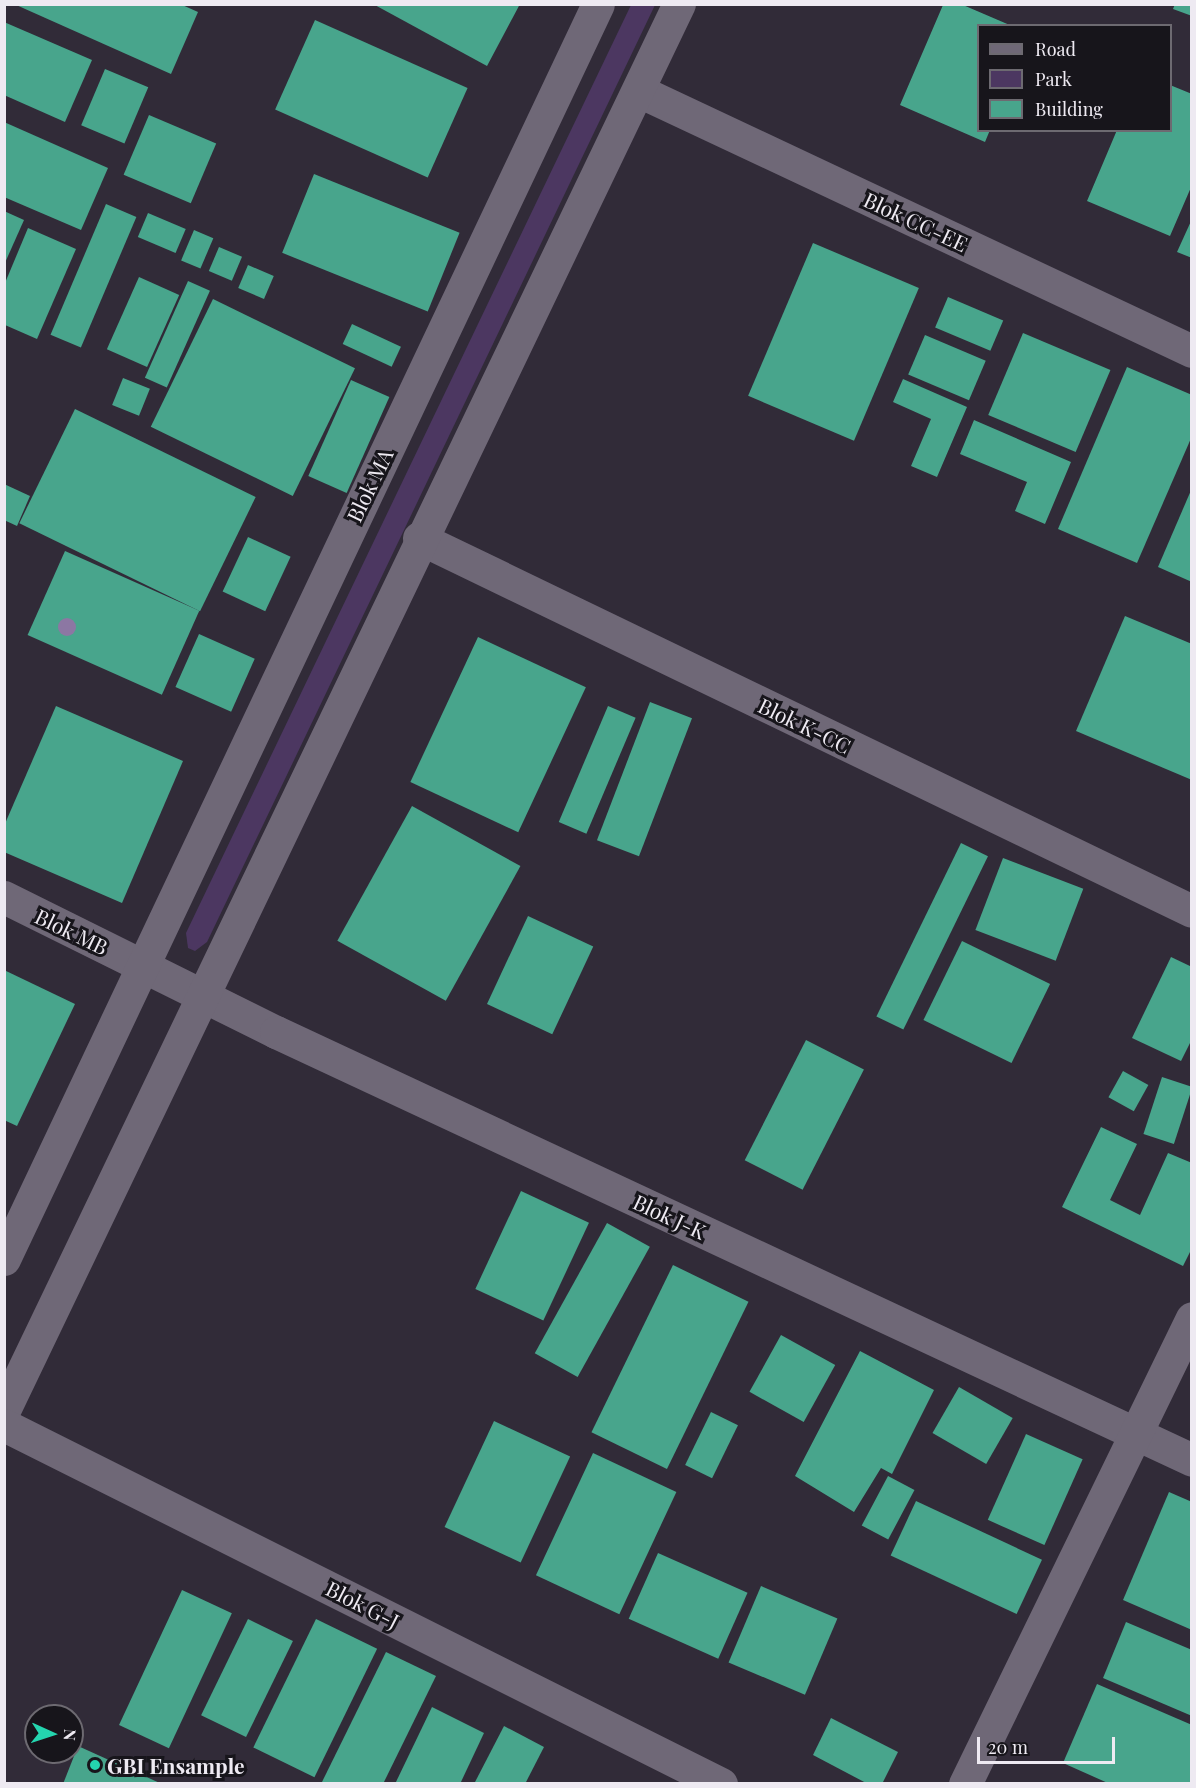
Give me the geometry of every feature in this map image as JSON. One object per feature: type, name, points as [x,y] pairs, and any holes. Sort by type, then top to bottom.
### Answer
[{"type":"street","name":"Blok MA","points":[[4,1259],[140,965],[598,4]]},
{"type":"street","points":[[4,1410],[419,538],[639,92],[679,4]]},
{"type":"street","name":"Blok CC-EE","points":[[639,92],[1191,351]]},
{"type":"street","name":"Blok K-CC","points":[[419,538],[1191,911]]},
{"type":"street","name":"Blok MB","points":[[4,897],[203,996]]},
{"type":"street","name":"Blok J-K","points":[[203,996],[1191,1460]]},
{"type":"street","points":[[965,1784],[1137,1434],[1191,1318]]},
{"type":"street","name":"Blok G-J","points":[[4,1425],[721,1784]]},
{"type":"green space","points":[[631,5],[655,5],[207,942],[195,951],[188,948],[186,933]]},
{"type":"building","points":[[14,4],[180,4],[198,12],[171,74]]},
{"type":"building","points":[[373,4],[520,4],[487,66]]},
{"type":"building","points":[[1175,4],[1192,4],[1192,16],[1173,9]]},
{"type":"building","points":[[943,5],[963,5],[1007,24],[977,24],[977,132],[989,132],[985,142],[900,105]]},
{"type":"building","points":[[315,20],[468,88],[428,177],[275,110]]},
{"type":"building","points":[[4,22],[92,60],[65,122],[4,95]]},
{"type":"building","points":[[105,69],[148,87],[124,144],[81,125]]},
{"type":"building","points":[[1172,86],[1192,94],[1192,185],[1170,236],[1087,201],[1116,132],[1172,132]]},
{"type":"building","points":[[149,115],[216,144],[191,203],[124,175]]},
{"type":"building","points":[[4,122],[108,168],[81,230],[4,197]]},
{"type":"building","points":[[314,174],[460,233],[428,312],[282,253]]},
{"type":"building","points":[[106,204],[136,217],[81,348],[51,335]]},
{"type":"building","points":[[4,211],[24,220],[4,265]]},
{"type":"building","points":[[148,213],[186,229],[176,253],[138,237]]},
{"type":"building","points":[[1192,219],[1192,258],[1177,252]]},
{"type":"building","points":[[28,228],[76,249],[37,339],[5,325],[5,283]]},
{"type":"building","points":[[194,230],[213,238],[200,269],[181,260]]},
{"type":"building","points":[[813,243],[919,288],[854,441],[748,396]]},
{"type":"building","points":[[219,247],[242,257],[232,281],[209,271]]},
{"type":"building","points":[[248,265],[274,276],[264,299],[238,288]]},
{"type":"building","points":[[139,277],[179,295],[147,367],[107,349]]},
{"type":"building","points":[[188,281],[210,291],[167,388],[145,378]]},
{"type":"building","points":[[948,297],[1003,320],[990,351],[935,327]]},
{"type":"building","points":[[213,299],[355,368],[293,496],[151,427]]},
{"type":"building","points":[[352,324],[401,347],[392,367],[343,344]]},
{"type":"building","points":[[1023,333],[1110,370],[1076,452],[988,415]]},
{"type":"building","points":[[925,335],[986,361],[969,400],[908,375]]},
{"type":"building","points":[[1127,367],[1192,395],[1192,436],[1137,563],[1058,529]]},
{"type":"building","points":[[123,378],[150,389],[139,416],[112,405]]},
{"type":"building","points":[[903,379],[967,407],[937,477],[911,466],[931,419],[893,402]]},
{"type":"building","points":[[351,380],[389,397],[347,493],[308,476]]},
{"type":"building","points":[[75,409],[256,497],[200,611],[19,523]]},
{"type":"building","points":[[974,420],[1071,462],[1045,524],[1015,511],[1027,482],[960,454]]},
{"type":"building","points":[[4,484],[30,496],[17,526],[4,520]]},
{"type":"building","points":[[1192,488],[1192,582],[1158,567]]},
{"type":"building","points":[[248,537],[291,557],[265,611],[223,591]]},
{"type":"building","points":[[65,551],[199,611],[162,695],[28,635]]},
{"type":"building","points":[[1125,616],[1192,644],[1192,780],[1076,731]]},
{"type":"building","points":[[199,634],[255,659],[231,712],[175,687]]},
{"type":"building","points":[[478,637],[586,687],[518,832],[410,782]]},
{"type":"building","points":[[650,702],[692,718],[639,856],[597,840]]},
{"type":"building","points":[[56,706],[183,761],[122,903],[4,852],[4,826]]},
{"type":"building","points":[[608,706],[636,718],[586,834],[559,822]]},
{"type":"building","points":[[412,806],[520,866],[446,1001],[337,941]]},
{"type":"building","points":[[961,843],[988,856],[903,1030],[876,1016]]},
{"type":"building","points":[[1003,858],[1083,889],[1056,961],[975,930]]},
{"type":"building","points":[[528,916],[593,946],[552,1034],[487,1004]]},
{"type":"building","points":[[962,941],[1050,984],[1012,1063],[923,1020]]},
{"type":"building","points":[[1171,957],[1192,967],[1192,1039],[1181,1061],[1132,1038]]},
{"type":"building","points":[[4,970],[75,1004],[17,1126],[4,1120]]},
{"type":"building","points":[[806,1040],[864,1070],[803,1190],[745,1160]]},
{"type":"building","points":[[1123,1071],[1148,1085],[1134,1111],[1108,1097]]},
{"type":"building","points":[[1162,1077],[1192,1087],[1174,1144],[1143,1134]]},
{"type":"building","points":[[1101,1127],[1137,1144],[1110,1200],[1140,1215],[1168,1153],[1192,1163],[1192,1248],[1183,1266],[1062,1207]]},
{"type":"building","points":[[521,1191],[589,1223],[543,1321],[475,1289]]},
{"type":"building","points":[[607,1223],[650,1247],[578,1377],[535,1353]]},
{"type":"building","points":[[673,1265],[748,1302],[667,1469],[591,1432]]},
{"type":"building","points":[[781,1335],[835,1365],[804,1422],[749,1392]]},
{"type":"building","points":[[860,1351],[934,1390],[892,1474],[881,1468],[854,1512],[795,1476]]},
{"type":"building","points":[[959,1387],[1013,1418],[986,1464],[932,1433]]},
{"type":"building","points":[[711,1412],[738,1425],[712,1478],[685,1465]]},
{"type":"building","points":[[494,1421],[570,1456],[521,1563],[445,1527]]},
{"type":"building","points":[[1026,1434],[1083,1459],[1044,1545],[988,1520]]},
{"type":"building","points":[[593,1453],[676,1492],[619,1614],[536,1575]]},
{"type":"building","points":[[888,1476],[914,1490],[888,1540],[862,1525]]},
{"type":"building","points":[[1169,1492],[1192,1502],[1192,1630],[1123,1600]]},
{"type":"building","points":[[916,1501],[1042,1560],[1017,1614],[891,1555]]},
{"type":"building","points":[[658,1553],[748,1593],[718,1659],[629,1619]]},
{"type":"building","points":[[761,1586],[837,1618],[805,1695],[729,1662]]},
{"type":"building","points":[[182,1590],[232,1613],[169,1748],[119,1725]]},
{"type":"building","points":[[248,1619],[293,1641],[246,1737],[201,1715]]},
{"type":"building","points":[[316,1619],[377,1649],[314,1777],[253,1748]]},
{"type":"building","points":[[1126,1622],[1192,1650],[1192,1716],[1103,1678]]},
{"type":"building","points":[[386,1652],[436,1676],[383,1784],[321,1784]]},
{"type":"building","points":[[1097,1684],[1192,1725],[1192,1784],[1110,1784],[1063,1763]]},
{"type":"building","points":[[432,1707],[484,1733],[460,1784],[395,1784]]},
{"type":"building","points":[[831,1718],[898,1752],[882,1784],[868,1784],[813,1755]]},
{"type":"building","points":[[504,1726],[544,1747],[525,1784],[474,1784]]},
{"type":"building","name":"GBI Ensample","points":[[84,1749],[162,1784],[63,1784],[71,1764],[84,1764]]},
{"type":"place","name":"GBI Ensample","points":[[95,1765]]}]
